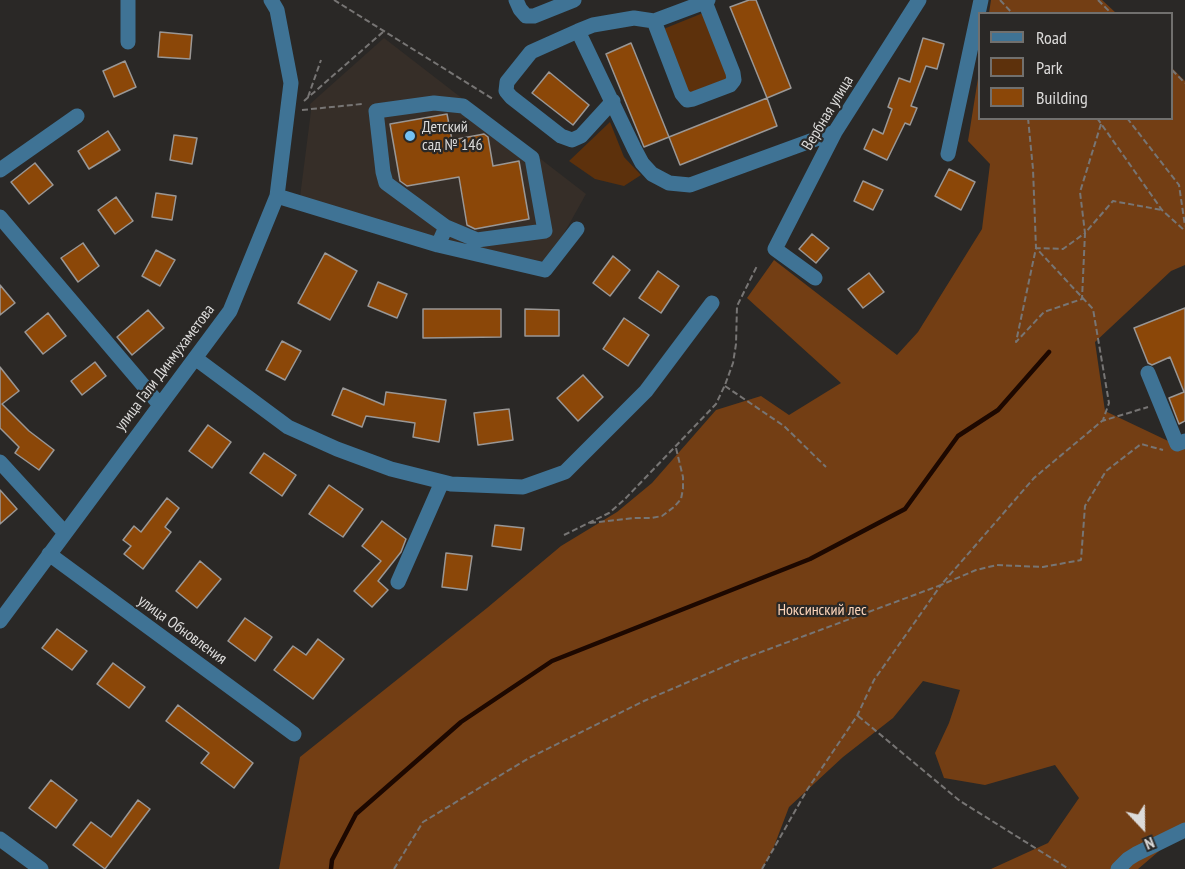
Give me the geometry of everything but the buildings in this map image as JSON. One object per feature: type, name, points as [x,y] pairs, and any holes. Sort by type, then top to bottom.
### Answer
[{"type":"street","points":[[128,0],[128,42]]},
{"type":"street","name":"улица Гали Динмухаметова","points":[[0,621],[230,311],[277,196],[291,83],[278,10],[273,0]]},
{"type":"street","points":[[516,0],[519,9],[526,16],[534,16],[574,0]]},
{"type":"street","name":"Вербная улица","points":[[815,278],[775,249],[835,132],[919,0]]},
{"type":"street","points":[[613,101],[581,136],[572,140],[561,136],[511,97],[506,91],[507,82],[531,52],[578,31],[593,25],[634,18],[654,21],[706,1],[734,80],[729,85],[687,100],[682,94],[654,21]]},
{"type":"street","points":[[948,154],[978,14]]},
{"type":"street","points":[[578,31],[642,164],[652,174],[669,183],[690,185],[835,132]]},
{"type":"street","points":[[434,103],[463,106],[532,158],[545,231],[477,240],[446,227],[386,183],[376,111],[434,103]]},
{"type":"street","points":[[0,170],[77,116]]},
{"type":"street","points":[[277,196],[438,245],[545,270],[577,229]]},
{"type":"street","points":[[0,217],[160,405]]},
{"type":"street","points":[[438,245],[446,227]]},
{"type":"street","points":[[195,358],[288,427],[337,449],[391,469],[451,484],[524,488],[565,472],[646,391],[712,303]]},
{"type":"street","points":[[1148,373],[1159,404],[1181,443]]},
{"type":"street","points":[[0,462],[65,533]]},
{"type":"street","points":[[398,582],[442,482]]},
{"type":"street","name":"улица Обновления","points":[[49,554],[294,734]]},
{"type":"street","points":[[1118,869],[1136,854],[1185,830]]},
{"type":"street","points":[[0,839],[41,869]]},
{"type":"path","points":[[334,0],[494,100]]},
{"type":"path","points":[[1000,0],[1011,12]]},
{"type":"path","points":[[1098,0],[1110,12]]},
{"type":"path","points":[[300,105],[384,31]]},
{"type":"path","points":[[307,99],[321,60]]},
{"type":"path","points":[[1173,71],[1185,83]]},
{"type":"path","points":[[300,110],[311,111],[376,102],[376,111]]},
{"type":"path","points":[[1028,120],[1033,169],[1036,248],[1016,342],[1044,312],[1082,299]]},
{"type":"path","points":[[1098,120],[1162,210],[1185,231]]},
{"type":"path","points":[[1129,120],[1179,184],[1185,226]]},
{"type":"path","points":[[1082,299],[1085,233],[1080,192],[1101,124]]},
{"type":"path","points":[[1036,248],[1063,249],[1085,233],[1113,201],[1162,210]]},
{"type":"path","points":[[1036,248],[1082,299],[1094,309],[1109,404],[1102,421]]},
{"type":"path","points":[[564,535],[609,513],[716,404],[725,386],[736,344],[737,306],[758,266]]},
{"type":"path","points":[[725,386],[784,426],[825,466]]},
{"type":"path","points":[[762,869],[807,790],[857,716],[874,680],[941,585],[1034,478],[1102,421],[1159,404]]},
{"type":"path","points":[[394,869],[423,822],[529,758],[644,701],[727,665],[976,570],[997,565],[1043,567],[1080,560],[1085,506],[1106,471],[1141,444],[1168,451],[1181,443]]},
{"type":"path","points":[[588,523],[662,516],[674,507],[681,499],[683,489],[683,477],[675,446]]},
{"type":"path","points":[[857,716],[960,801],[1069,869]]},
{"type":"shaded area","name":"Детский сад № 146","points":[[384,38],[586,194],[548,262],[478,251],[300,197],[310,104]]},
{"type":"green space","points":[[991,0],[1102,0],[1115,12],[989,12]]},
{"type":"green space","points":[[703,13],[729,78],[687,94],[661,30]]},
{"type":"green space","name":"Ноксинский лес","points":[[1173,69],[1185,81],[1185,265],[1171,271],[1095,342],[1105,411],[1185,449],[1185,829],[1138,869],[991,869],[1048,843],[1079,798],[1055,765],[985,785],[944,778],[935,753],[949,723],[960,690],[923,681],[893,718],[843,757],[789,807],[773,849],[762,869],[279,869],[300,757],[561,546],[617,512],[652,483],[716,410],[761,396],[789,415],[841,383],[747,298],[774,260],[897,355],[918,332],[982,229],[990,164],[968,141],[978,78],[978,120],[1173,120]]},
{"type":"green space","points":[[610,122],[624,157],[641,175],[624,186],[595,179],[569,161]]},
{"type":"waterway","points":[[331,869],[332,860],[356,814],[461,722],[552,661],[810,559],[905,509],[958,436],[998,410],[1049,352]]},
{"type":"place","name":"Детский сад № 146","points":[[410,136]]}]
